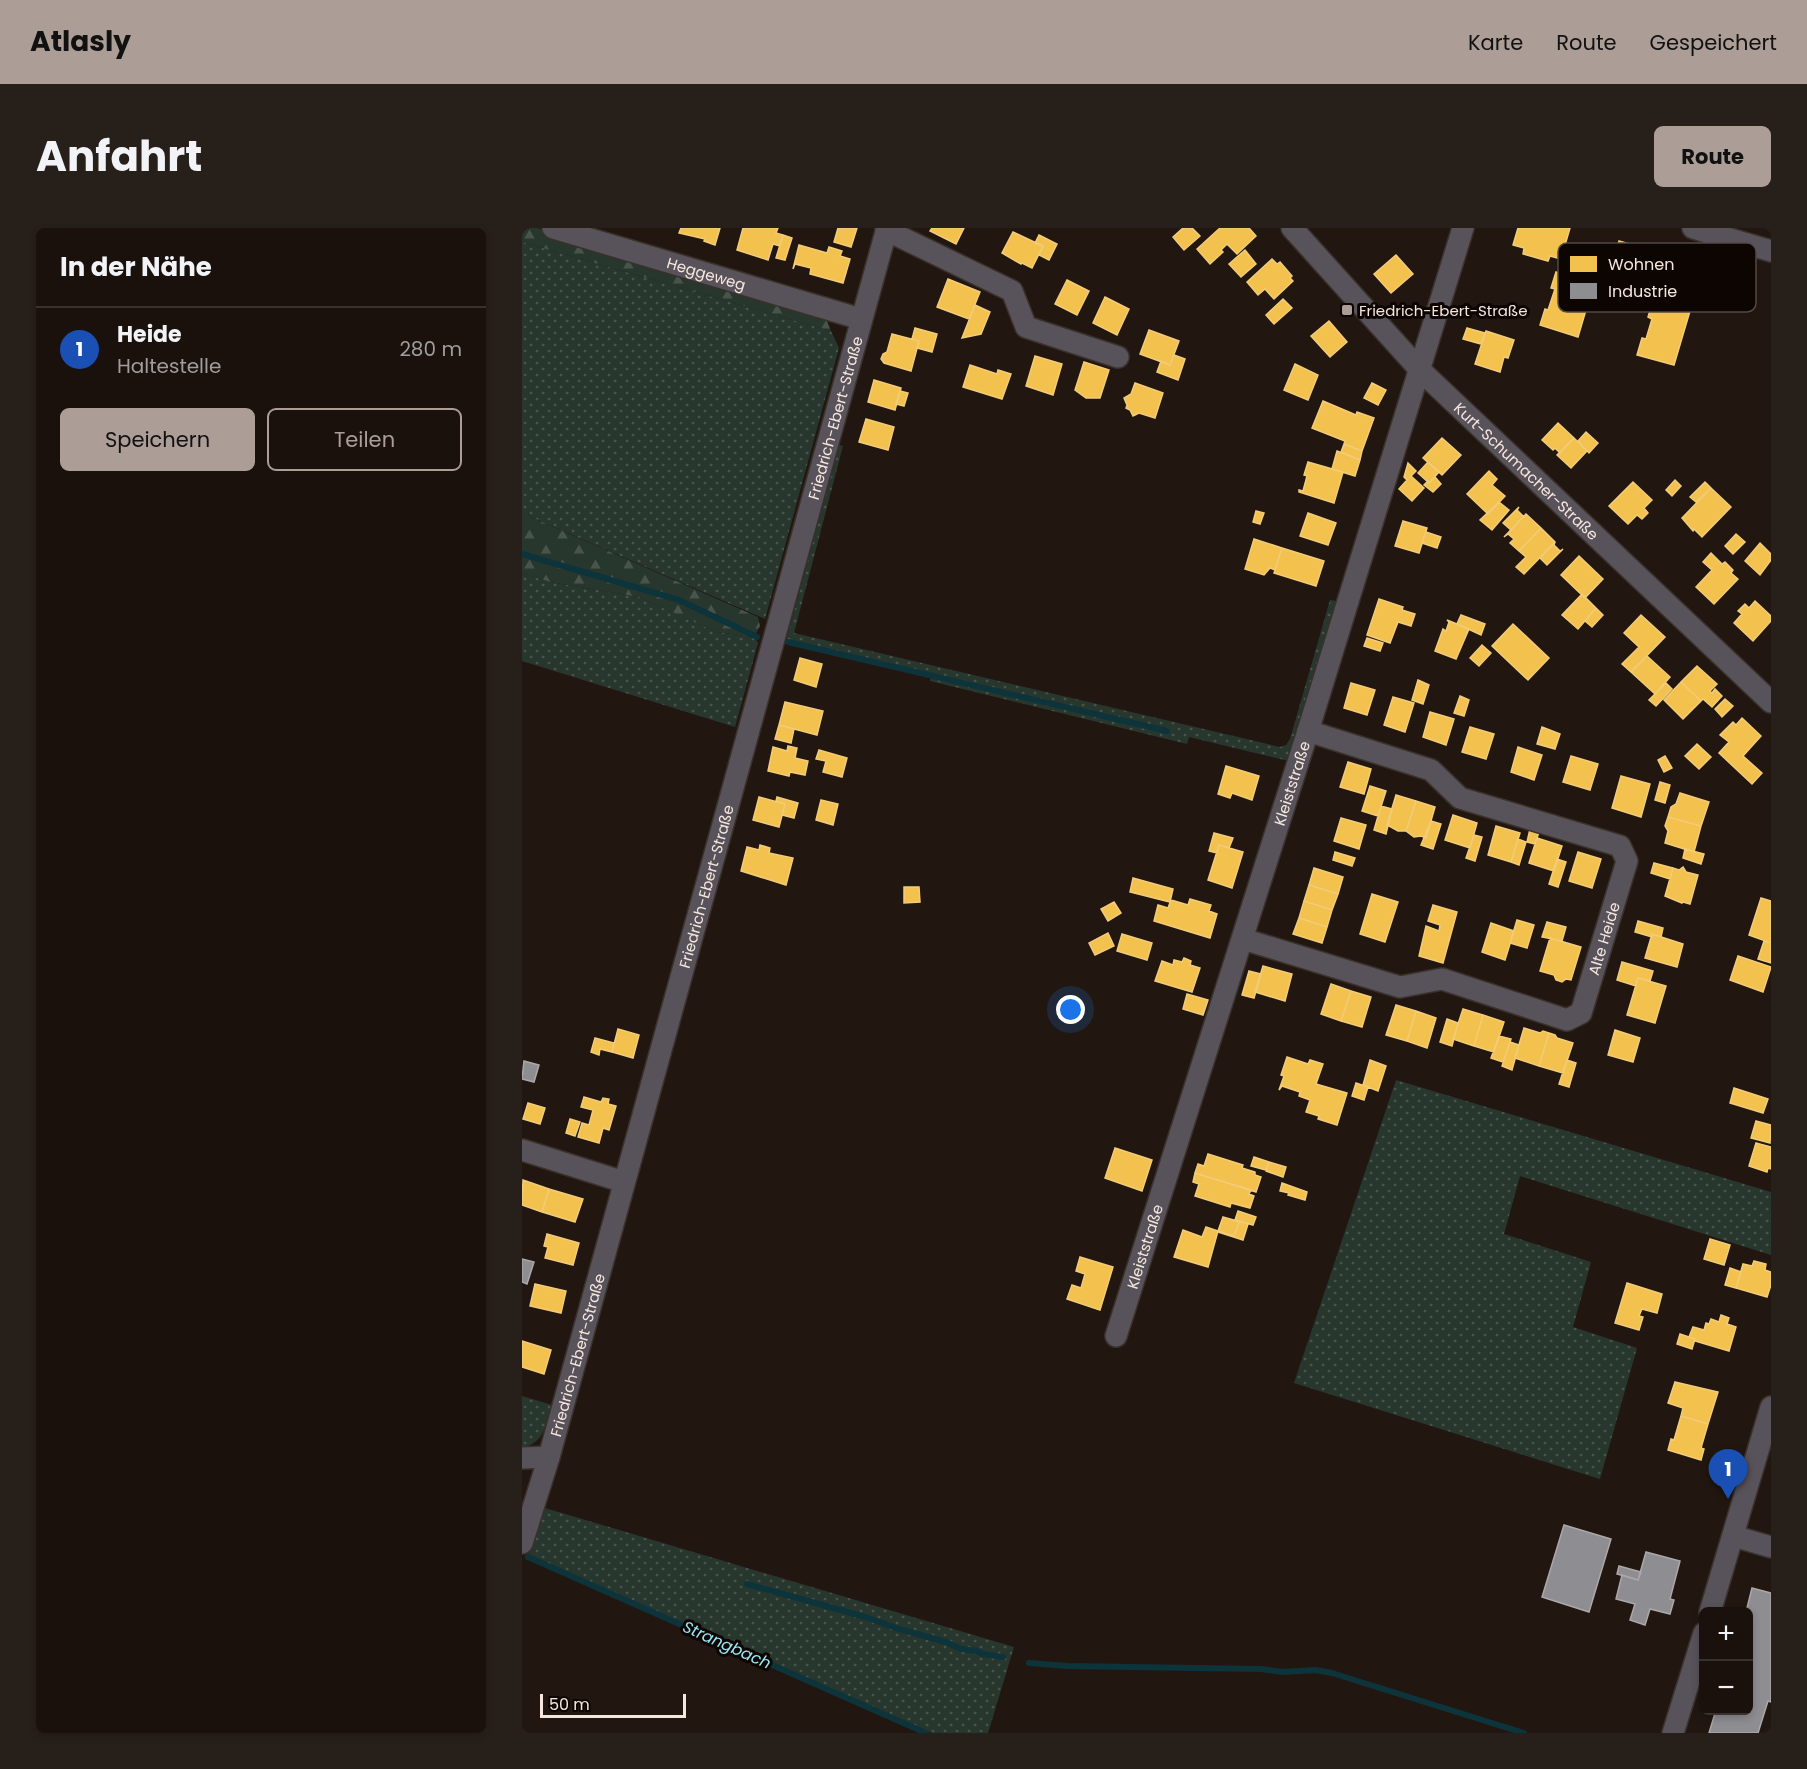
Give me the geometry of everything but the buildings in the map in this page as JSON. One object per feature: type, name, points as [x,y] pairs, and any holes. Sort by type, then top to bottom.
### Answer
[{"type":"street","name":"Heggeweg","points":[[553,228],[861,319]]},
{"type":"street","name":"Kurt-Schumacher-Straße","points":[[1292,228],[1420,370],[1771,702]]},
{"type":"street","name":"Kleiststraße","points":[[1116,1336],[1243,939],[1463,228]]},
{"type":"street","points":[[1693,228],[1744,243]]},
{"type":"street","name":"Friedrich-Ebert-Straße","points":[[522,1543],[549,1457],[886,229]]},
{"type":"street","points":[[886,229],[1012,291],[1026,327],[1118,357]]},
{"type":"street","points":[[1756,247],[1771,251]]},
{"type":"street","name":"Alte Heide","points":[[1243,939],[1400,987],[1442,979],[1567,1020],[1581,1013],[1627,861],[1620,846],[1460,798],[1431,770],[1308,731]]},
{"type":"street","points":[[522,1150],[624,1182]]},
{"type":"street","points":[[1711,1607],[1771,1407]]},
{"type":"street","points":[[522,1458],[549,1457]]},
{"type":"street","points":[[1733,1536],[1771,1547]]},
{"type":"street","points":[[1673,1733],[1699,1649]]},
{"type":"green space","points":[[522,228],[537,228],[824,314],[831,331],[522,242]]},
{"type":"green space","points":[[522,242],[831,331],[839,348],[765,619],[522,513]]},
{"type":"green space","points":[[839,445],[843,446],[794,633],[1280,747],[1286,745],[1290,739],[1330,600],[1337,601],[1289,761],[1189,737],[1187,744],[930,681],[930,677],[786,641]]},
{"type":"green space","points":[[522,513],[758,617],[760,626],[754,637],[716,632],[639,597],[550,582],[522,573]]},
{"type":"green space","points":[[522,573],[550,582],[639,597],[716,632],[754,637],[758,643],[735,727],[522,661]]},
{"type":"green space","points":[[1396,1080],[1771,1192],[1771,1255],[1520,1176],[1504,1234],[1591,1262],[1573,1327],[1637,1348],[1600,1479],[1294,1383]]},
{"type":"green space","points":[[522,1396],[552,1405],[540,1437],[522,1448]]},
{"type":"green space","points":[[545,1508],[1014,1647],[988,1733],[932,1733],[528,1555]]},
{"type":"waterway","points":[[522,554],[679,600],[757,637]]},
{"type":"waterway","points":[[788,642],[1167,731]]},
{"type":"waterway","name":"Strangbach","points":[[528,1557],[926,1733]]},
{"type":"waterway","points":[[747,1584],[865,1617],[946,1642],[961,1649],[1003,1657]]},
{"type":"waterway","points":[[1029,1663],[1067,1666],[1261,1669],[1282,1672],[1315,1670],[1332,1673],[1524,1733]]},
{"type":"place","name":"Friedrich-Ebert-Straße","points":[[1347,310]]},
{"type":"place","name":"Heide","points":[[1728,1499]]}]
